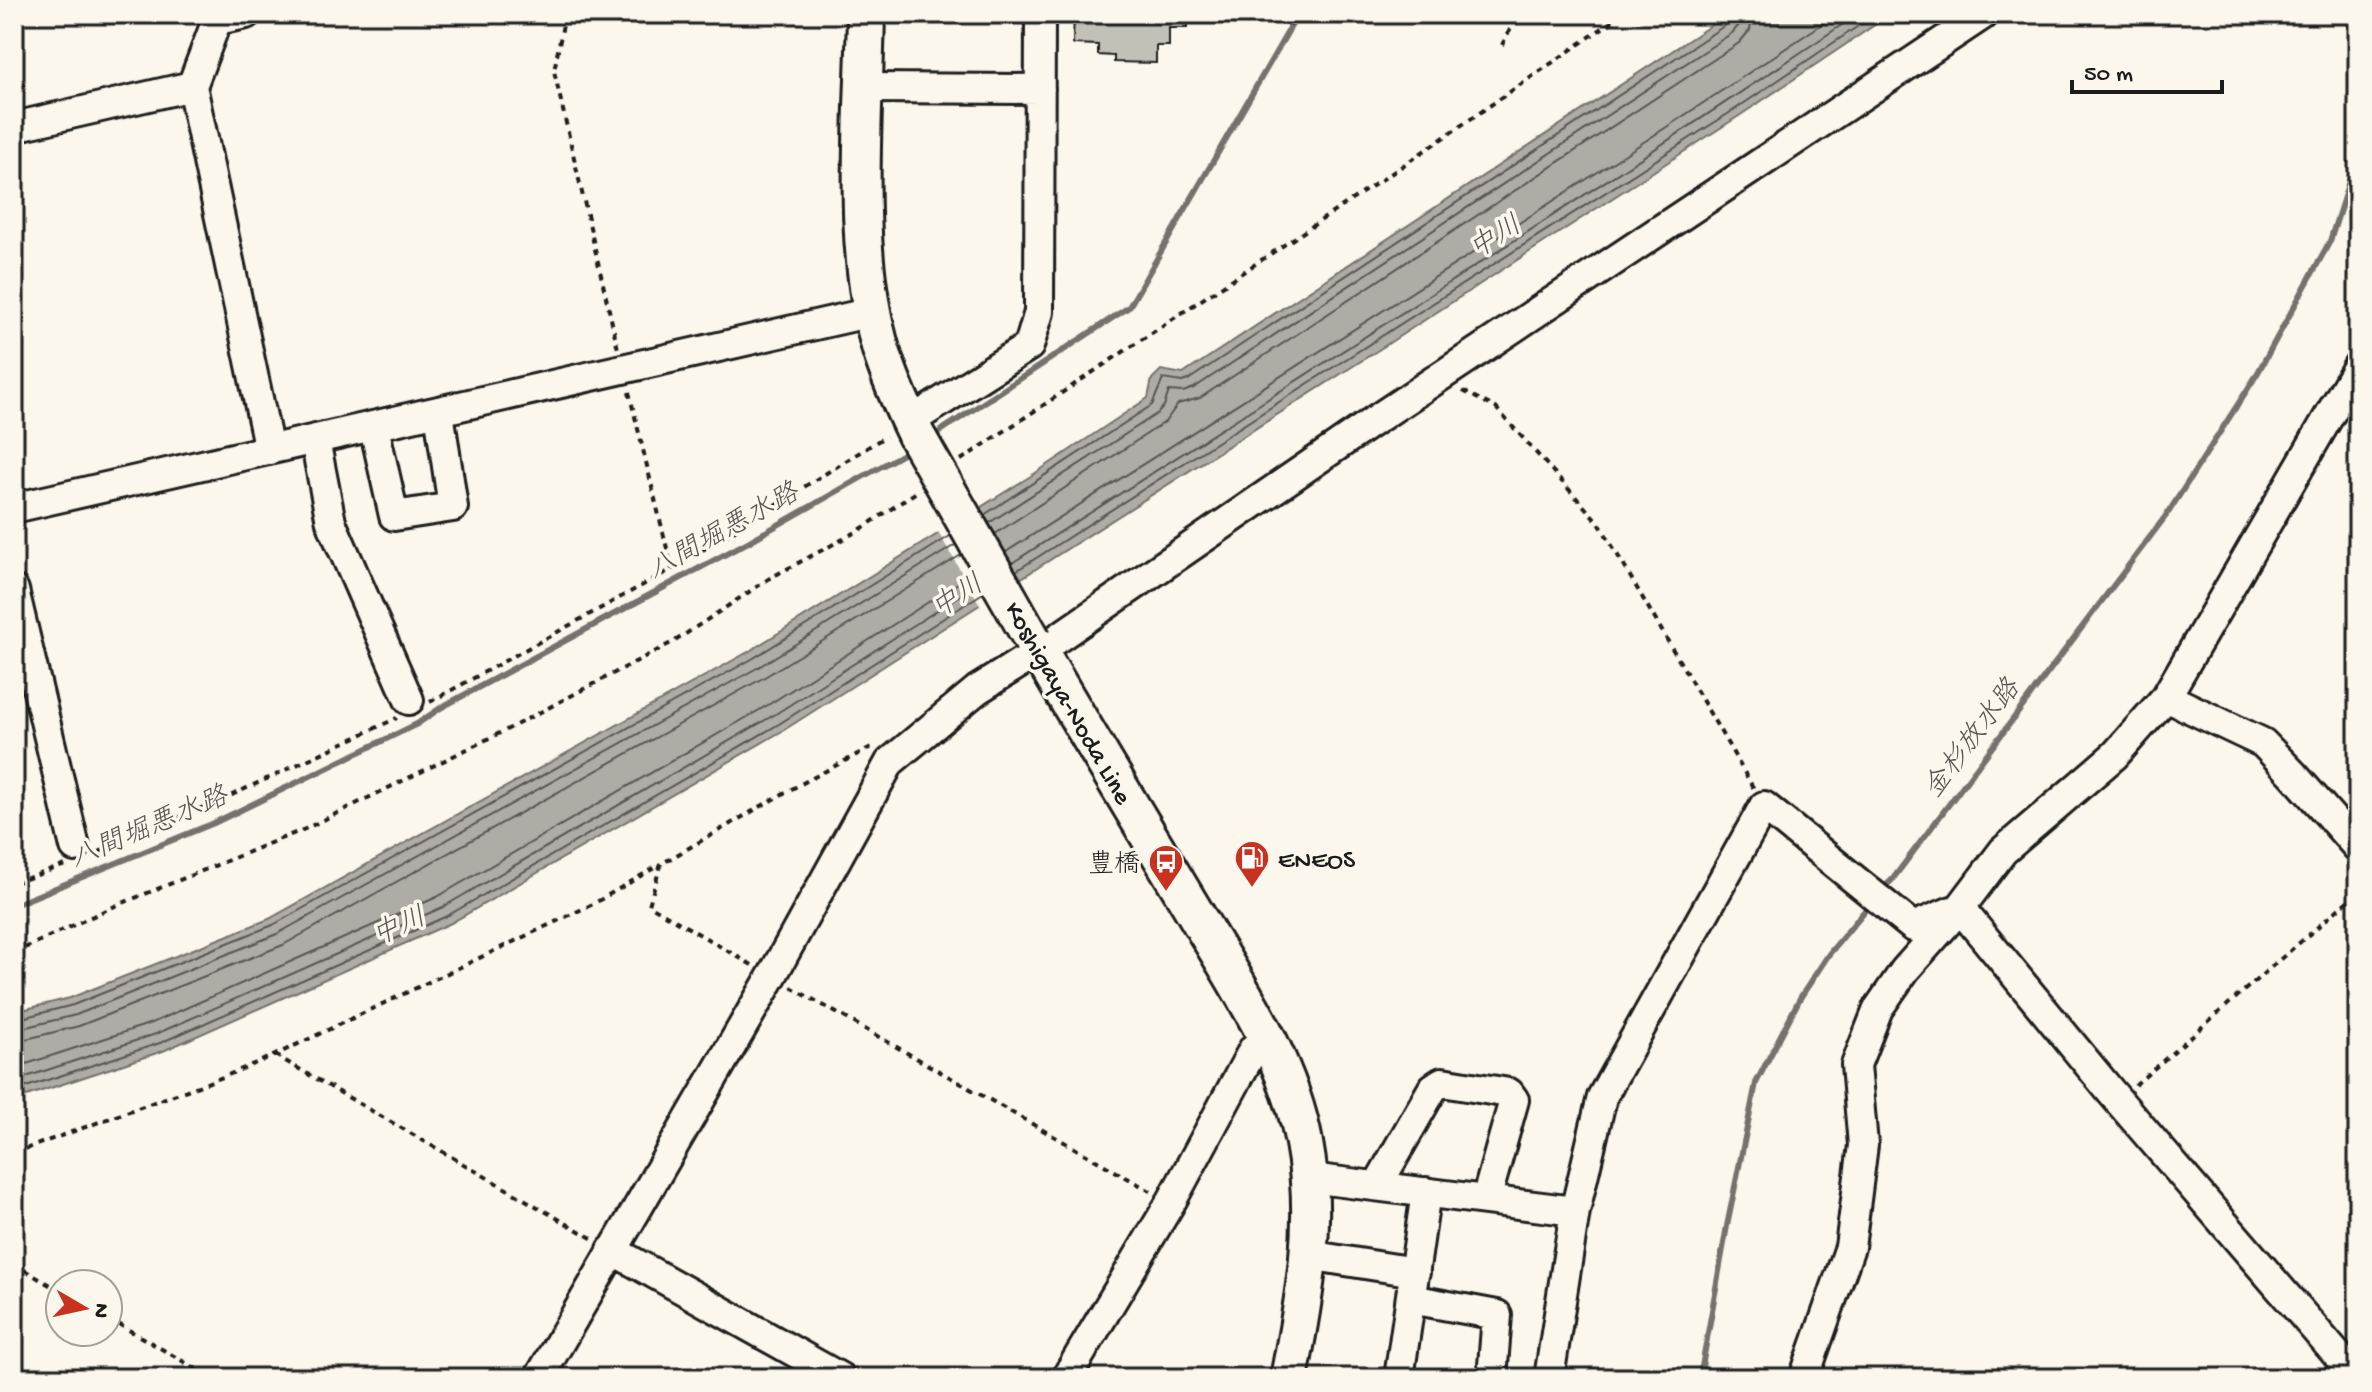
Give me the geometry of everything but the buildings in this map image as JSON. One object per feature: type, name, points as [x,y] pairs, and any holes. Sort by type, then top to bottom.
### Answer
[{"type":"main road","name":"Koshigaya-Noda Line","points":[[866,14],[863,235],[872,312],[881,350],[913,428],[1036,646],[1235,982],[1267,1040],[1295,1105],[1310,1178],[1308,1255],[1301,1317],[1289,1378]]},
{"type":"street","points":[[246,14],[217,20],[192,86],[269,450]]},
{"type":"street","points":[[913,428],[1029,346],[1039,312],[1040,14]]},
{"type":"street","points":[[539,1378],[772,976],[890,762],[1036,646],[1984,14]]},
{"type":"street","points":[[14,127],[192,86]]},
{"type":"street","points":[[865,88],[1040,89]]},
{"type":"street","points":[[14,508],[872,312]]},
{"type":"street","points":[[1804,1378],[1850,1247],[1863,1145],[1856,1065],[1878,1009],[1905,970],[1960,908],[2003,851],[2115,755],[2166,697],[2358,366]]},
{"type":"street","points":[[374,427],[394,516],[453,507],[439,412]]},
{"type":"street","points":[[315,440],[331,522],[413,706]]},
{"type":"street","points":[[14,590],[81,854]]},
{"type":"street","points":[[2166,697],[2263,743],[2358,848]]},
{"type":"street","points":[[1549,1378],[1575,1211],[1602,1097],[1764,806],[1913,927],[1960,908]]},
{"type":"street","points":[[1960,908],[2118,1100],[2357,1378]]},
{"type":"street","points":[[1066,1378],[1171,1202],[1254,1048],[1267,1040]]},
{"type":"street","points":[[1377,1186],[1433,1088],[1442,1082],[1509,1093],[1514,1100],[1486,1200]]},
{"type":"street","points":[[1310,1178],[1575,1211]]},
{"type":"street","points":[[1399,1378],[1426,1192]]},
{"type":"street","points":[[612,1250],[841,1378]]},
{"type":"street","points":[[1308,1255],[1497,1315],[1492,1378]]},
{"type":"path","points":[[565,14],[554,71],[672,569]]},
{"type":"path","points":[[1502,45],[1518,14]]},
{"type":"path","points":[[959,461],[1395,171],[1623,14]]},
{"type":"path","points":[[1460,389],[1496,408],[1599,523],[1764,806]]},
{"type":"path","points":[[14,883],[232,795],[413,706],[672,569],[913,428]]},
{"type":"path","points":[[14,953],[108,909],[305,829],[510,728],[675,641],[770,578],[858,531],[923,488]]},
{"type":"path","points":[[14,1153],[275,1055],[593,904],[784,793],[884,740]]},
{"type":"path","points":[[661,864],[649,905],[1171,1202]]},
{"type":"path","points":[[2118,1100],[2358,892]]},
{"type":"path","points":[[275,1055],[612,1250]]},
{"type":"path","points":[[14,1264],[44,1282]]},
{"type":"path","points":[[124,1327],[212,1378]]},
{"type":"water","name":"中川","points":[[1728,14],[1891,14],[1383,347],[784,730],[451,923],[163,1051],[14,1100],[14,1012],[70,998],[269,919],[748,652],[1034,474],[1148,398],[1152,379],[1161,370],[1183,374]]},
{"type":"pier","points":[[970,509],[1015,586],[982,608],[937,530]]},
{"type":"waterway","name":"八間堀悪水路","points":[[930,438],[1129,307],[1298,14]]},
{"type":"waterway","name":"金杉放水路","points":[[1880,891],[1892,880],[2168,513],[2256,376],[2330,241],[2358,153]]},
{"type":"waterway","name":"八間堀悪水路","points":[[14,905],[214,823],[417,724],[442,707],[748,542],[910,450]]},
{"type":"waterway","name":"金杉放水路","points":[[1700,1378],[1756,1083],[1800,998],[1829,954],[1871,903]]},
{"type":"place","name":"ENEOS","points":[[1252,889]]},
{"type":"place","name":"豊橋","points":[[1166,893]]}]
